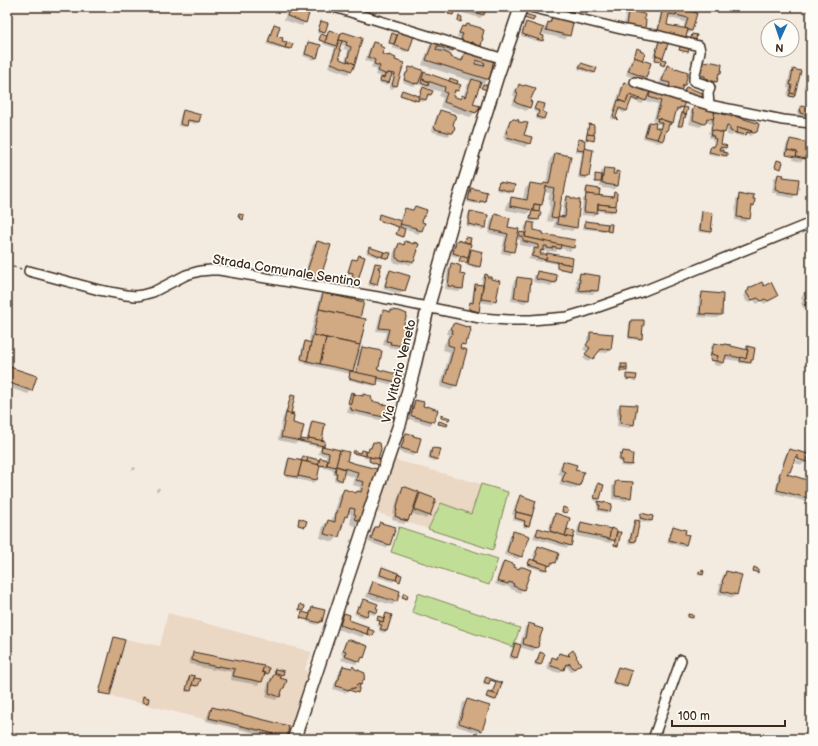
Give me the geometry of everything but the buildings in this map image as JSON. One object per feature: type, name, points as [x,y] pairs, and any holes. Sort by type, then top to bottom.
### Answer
[{"type":"street","points":[[334,7],[504,59]]},
{"type":"street","name":"Via Vittorio Veneto","points":[[294,739],[362,532],[400,423],[428,307],[457,205],[521,7]]},
{"type":"street","points":[[530,7],[699,46],[700,51],[694,81],[709,86],[709,105]]},
{"type":"street","points":[[635,82],[709,105],[783,120],[811,123]]},
{"type":"street","name":"Strada Comunale Sentino","points":[[29,271],[99,290],[126,295],[142,296],[186,275],[200,271],[220,270],[378,297],[480,318],[531,320],[566,317],[584,312],[641,292],[811,224]]},
{"type":"street","points":[[653,739],[682,660]]},
{"type":"path","points":[[7,265],[29,271]]},
{"type":"shaded area","points":[[392,459],[481,484],[471,514],[441,504],[428,529],[375,512]]},
{"type":"shaded area","points":[[168,613],[312,652],[305,669],[308,672],[287,739],[98,693],[114,637],[160,646]]},
{"type":"green space","points":[[481,484],[508,492],[493,550],[428,529],[441,503],[471,514]]},
{"type":"green space","points":[[399,527],[498,559],[489,585],[391,552]]},
{"type":"green space","points":[[418,593],[520,628],[513,647],[412,612]]}]
